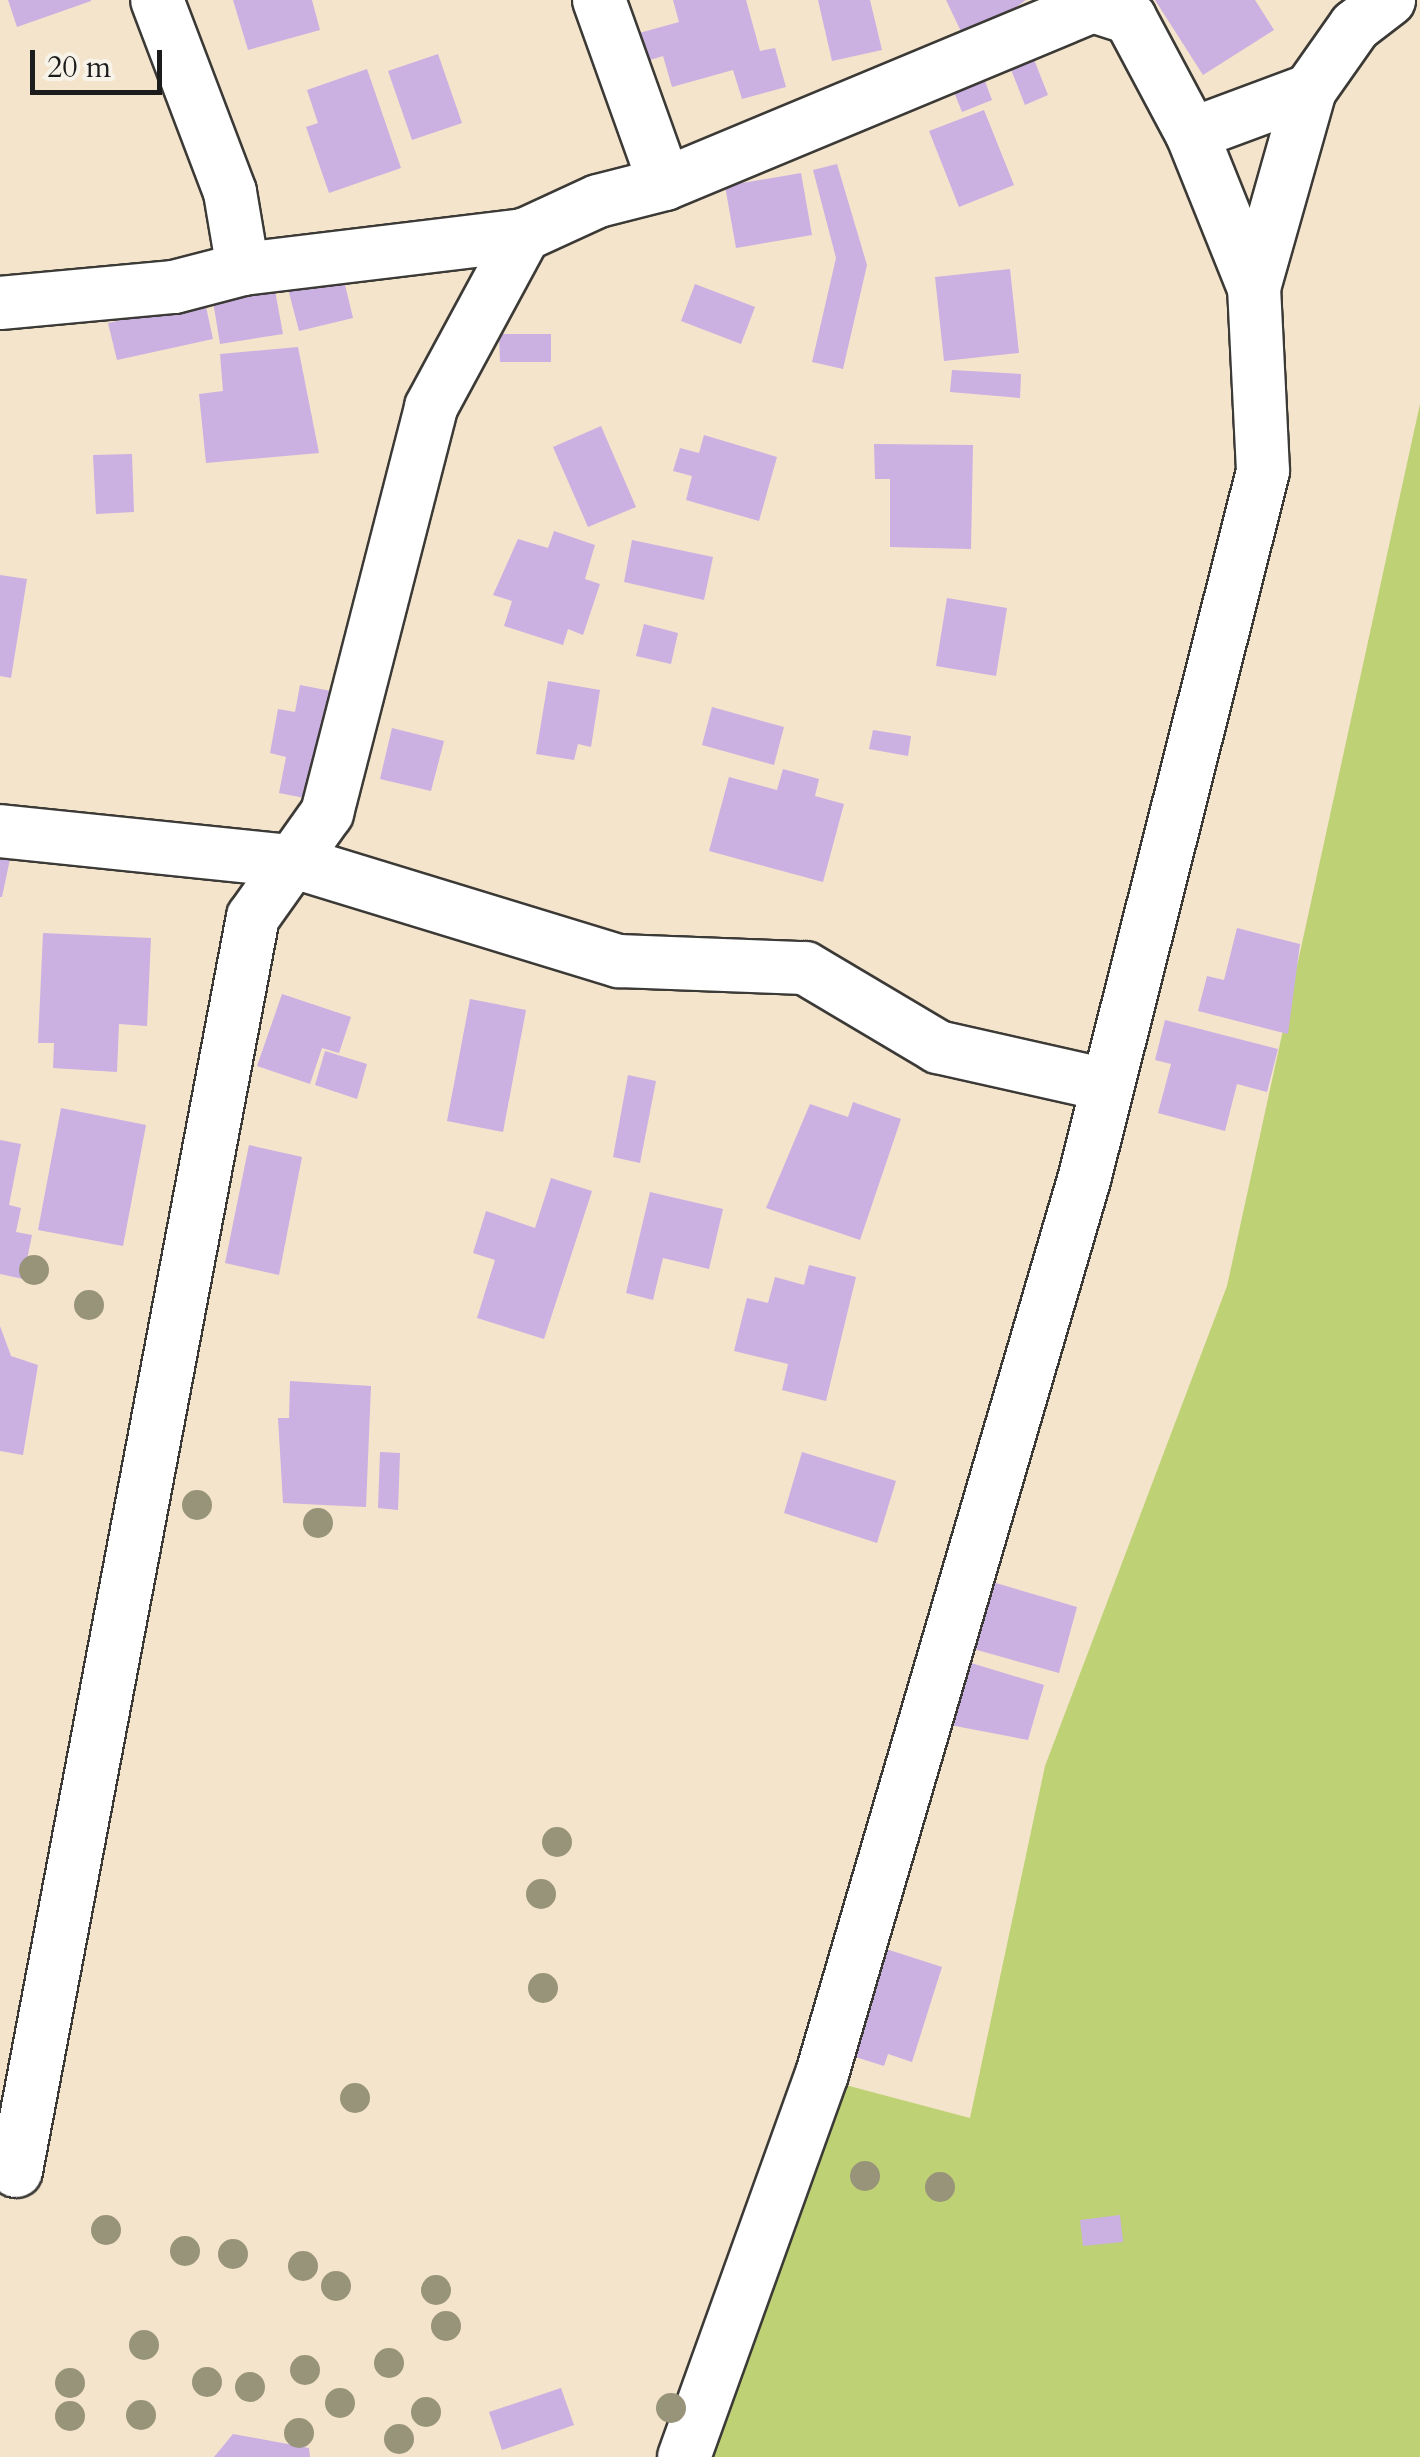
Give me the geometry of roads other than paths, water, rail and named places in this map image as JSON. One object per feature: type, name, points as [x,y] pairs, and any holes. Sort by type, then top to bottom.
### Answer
[{"type":"street","points":[[157,0],[230,192],[243,269]]},
{"type":"street","points":[[598,0],[665,184]]},
{"type":"street","points":[[684,2457],[822,2074],[1107,1085],[1263,472],[1254,288],[1310,90],[1355,26],[1389,0]]},
{"type":"street","points":[[0,303],[174,286],[243,269],[524,236],[598,201],[665,184],[1102,4],[1130,18],[1192,134],[1254,288]]},
{"type":"street","points":[[1192,134],[1310,90]]},
{"type":"street","points":[[16,2172],[253,917],[327,813],[431,408],[524,236]]},
{"type":"street","points":[[0,831],[291,862],[618,961],[805,968],[938,1047],[1107,1085]]}]
